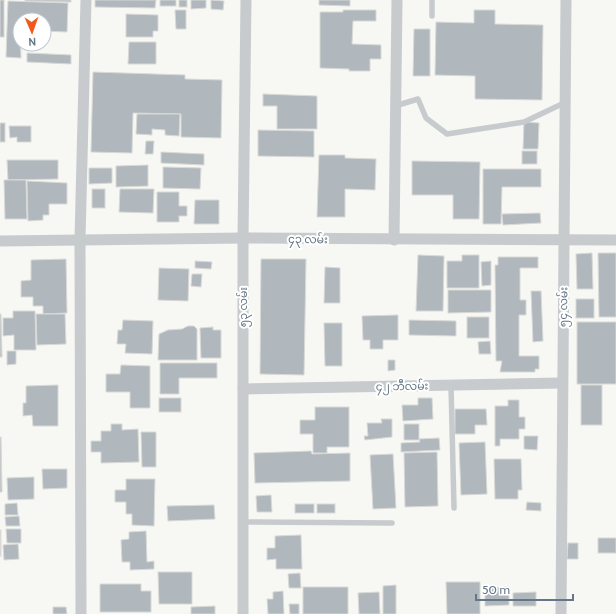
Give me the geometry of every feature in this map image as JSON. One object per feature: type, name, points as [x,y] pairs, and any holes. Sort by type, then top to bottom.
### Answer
[{"type":"street","points":[[81,614],[80,239],[86,0]]},
{"type":"street","name":"၅၃ လမ်း","points":[[243,614],[243,238],[246,0]]},
{"type":"street","points":[[394,240],[397,0]]},
{"type":"street","name":"၅၄ လမ်း","points":[[561,614],[561,383],[566,0]]},
{"type":"street","name":"၄၃ လမ်း","points":[[0,241],[243,238],[564,241],[616,240]]},
{"type":"street","name":"၄၂ ဘီလမ်း","points":[[244,389],[561,383]]},
{"type":"lane","points":[[432,0],[432,16]]},
{"type":"lane","points":[[395,106],[418,99],[426,118],[447,134],[524,122],[564,103]]},
{"type":"lane","points":[[450,385],[454,508]]},
{"type":"lane","points":[[242,522],[392,523]]},
{"type":"building","points":[[0,0],[4,0],[4,37],[0,37]]},
{"type":"building","points":[[71,0],[71,2],[25,1]]},
{"type":"building","points":[[95,0],[156,0],[155,8],[95,7]]},
{"type":"building","points":[[160,0],[176,0],[176,6],[160,6]]},
{"type":"building","points":[[179,0],[187,0],[187,7],[179,7]]},
{"type":"building","points":[[191,0],[206,0],[206,8],[191,9]]},
{"type":"building","points":[[211,0],[224,1],[223,10],[211,9]]},
{"type":"building","points":[[319,0],[350,0],[350,6],[319,5]]},
{"type":"building","points":[[8,1],[68,3],[67,32],[52,31],[52,12],[12,12],[12,52],[21,52],[21,58],[6,57]]},
{"type":"building","points":[[175,10],[186,10],[186,29],[176,29]]},
{"type":"building","points":[[343,10],[376,10],[376,21],[353,21],[352,44],[381,45],[381,59],[370,59],[370,71],[349,71],[349,69],[320,68],[320,12],[343,12]]},
{"type":"building","points":[[474,10],[495,10],[495,24],[543,25],[542,100],[475,99],[475,76],[435,75],[436,22],[474,23]]},
{"type":"building","points":[[126,14],[158,15],[158,31],[153,31],[153,37],[126,37]]},
{"type":"building","points":[[414,29],[430,29],[430,76],[413,76]]},
{"type":"building","points":[[129,42],[156,42],[156,64],[128,64]]},
{"type":"building","points":[[27,53],[71,55],[71,64],[27,62]]},
{"type":"building","points":[[93,72],[185,75],[185,79],[222,80],[221,138],[181,137],[181,114],[133,113],[132,153],[91,152]]},
{"type":"building","points":[[263,94],[317,96],[317,129],[277,129],[277,106],[263,106]]},
{"type":"building","points":[[137,114],[180,114],[179,136],[165,135],[165,130],[152,129],[152,135],[136,134]]},
{"type":"building","points":[[524,122],[539,123],[538,149],[523,149]]},
{"type":"building","points":[[0,123],[5,123],[5,142],[0,142]]},
{"type":"building","points":[[9,126],[31,126],[31,142],[17,142],[17,137],[10,138]]},
{"type":"building","points":[[258,130],[314,131],[314,157],[258,156]]},
{"type":"building","points":[[146,141],[154,141],[153,154],[145,154]]},
{"type":"building","points":[[522,151],[537,151],[537,164],[522,164]]},
{"type":"building","points":[[161,152],[204,154],[204,165],[161,163]]},
{"type":"building","points":[[319,155],[345,155],[345,158],[376,159],[375,190],[345,189],[345,217],[317,217]]},
{"type":"building","points":[[7,160],[58,160],[58,179],[8,180]]},
{"type":"building","points":[[412,161],[480,162],[479,219],[453,219],[453,195],[412,195]]},
{"type":"building","points":[[148,165],[148,186],[116,187],[116,166]]},
{"type":"building","points":[[163,167],[201,168],[200,189],[163,188]]},
{"type":"building","points":[[89,168],[112,168],[112,183],[89,184]]},
{"type":"building","points":[[483,169],[541,169],[541,187],[502,187],[501,224],[483,224]]},
{"type":"building","points":[[4,180],[26,180],[27,219],[5,219]]},
{"type":"building","points":[[27,181],[67,183],[67,204],[49,204],[49,215],[43,215],[43,220],[28,221]]},
{"type":"building","points":[[92,189],[105,189],[105,208],[92,208]]},
{"type":"building","points":[[120,189],[154,189],[153,213],[119,212]]},
{"type":"building","points":[[157,192],[179,192],[179,206],[187,206],[187,216],[179,216],[179,222],[157,222]]},
{"type":"building","points":[[195,200],[219,200],[219,224],[194,224]]},
{"type":"building","points":[[540,213],[541,223],[503,225],[502,214]]},
{"type":"building","points":[[592,253],[593,289],[577,289],[576,254]]},
{"type":"building","points":[[598,253],[616,253],[616,317],[599,317]]},
{"type":"building","points":[[418,255],[444,256],[443,311],[416,311]]},
{"type":"building","points":[[462,255],[479,255],[479,288],[447,288],[447,261],[462,261]]},
{"type":"building","points":[[498,257],[538,257],[538,268],[520,268],[520,300],[526,300],[526,315],[519,315],[519,356],[539,356],[539,369],[535,369],[535,372],[500,372],[502,361],[496,361],[495,265],[498,265]]},
{"type":"building","points":[[66,259],[67,313],[43,314],[43,306],[33,306],[33,297],[21,297],[21,281],[31,280],[31,260]]},
{"type":"building","points":[[261,259],[306,259],[304,375],[260,374]]},
{"type":"building","points":[[195,261],[212,262],[211,269],[195,268]]},
{"type":"building","points":[[491,261],[491,285],[482,286],[481,262]]},
{"type":"building","points":[[325,267],[340,268],[340,303],[324,303]]},
{"type":"building","points":[[159,268],[189,269],[188,301],[158,300]]},
{"type":"building","points":[[192,274],[202,274],[201,287],[191,286]]},
{"type":"building","points":[[448,290],[491,290],[491,312],[448,313]]},
{"type":"building","points":[[531,291],[541,291],[543,341],[533,342]]},
{"type":"building","points":[[576,299],[594,299],[594,318],[576,318]]},
{"type":"building","points":[[13,311],[35,311],[36,350],[14,350],[14,335],[3,336],[3,318],[13,318]]},
{"type":"building","points":[[1,314],[2,357],[0,357]]},
{"type":"building","points":[[36,314],[65,314],[66,344],[37,345]]},
{"type":"building","points":[[398,315],[398,340],[383,340],[383,349],[370,349],[370,340],[363,340],[362,316]]},
{"type":"building","points":[[467,317],[489,317],[489,338],[467,338]]},
{"type":"building","points":[[123,320],[153,321],[152,354],[125,353],[126,344],[117,344],[118,330],[122,330]]},
{"type":"building","points":[[409,320],[456,321],[456,336],[409,335]]},
{"type":"building","points":[[577,322],[616,322],[616,384],[577,384]]},
{"type":"building","points":[[324,323],[342,323],[342,366],[325,366]]},
{"type":"building","points":[[188,326],[194,326],[197,329],[197,360],[158,360],[159,334],[168,330],[182,329]]},
{"type":"building","points":[[213,327],[213,330],[221,330],[221,358],[201,358],[200,328]]},
{"type":"building","points":[[490,341],[491,354],[479,354],[478,342]]},
{"type":"building","points":[[7,351],[16,351],[16,364],[7,365]]},
{"type":"building","points":[[388,360],[395,360],[395,370],[388,371]]},
{"type":"building","points":[[160,363],[217,363],[217,378],[179,378],[179,394],[160,394]]},
{"type":"building","points":[[121,365],[150,366],[150,408],[130,408],[130,392],[106,392],[106,374],[120,374]]},
{"type":"building","points":[[58,385],[58,426],[33,426],[32,415],[23,416],[23,403],[26,403],[26,386]]},
{"type":"building","points":[[581,385],[602,385],[602,425],[581,425]]},
{"type":"building","points":[[159,398],[181,398],[181,412],[159,412]]},
{"type":"building","points":[[418,398],[432,398],[433,419],[403,421],[402,405],[418,405]]},
{"type":"building","points":[[508,400],[519,400],[519,417],[525,417],[525,429],[519,429],[519,439],[500,439],[500,446],[495,446],[495,406],[508,406]]},
{"type":"building","points":[[315,407],[349,407],[349,447],[327,447],[327,453],[313,453],[313,434],[300,434],[300,420],[315,420]]},
{"type":"building","points":[[455,409],[486,409],[487,425],[475,425],[475,434],[455,434]]},
{"type":"building","points":[[381,419],[392,419],[392,437],[365,440],[364,436],[368,436],[367,423],[382,423]]},
{"type":"building","points":[[111,424],[122,424],[122,430],[138,429],[139,462],[101,463],[101,452],[91,452],[91,441],[101,441],[101,431],[111,431]]},
{"type":"building","points":[[404,424],[419,424],[419,440],[404,440]]},
{"type":"building","points":[[141,432],[156,432],[156,467],[142,467]]},
{"type":"building","points":[[524,436],[538,436],[537,450],[524,449]]},
{"type":"building","points":[[1,437],[2,492],[0,492]]},
{"type":"building","points":[[439,438],[440,450],[401,452],[401,443],[420,442],[419,439]]},
{"type":"building","points":[[485,442],[487,494],[461,495],[459,443]]},
{"type":"building","points":[[311,451],[312,454],[350,453],[350,481],[255,483],[254,453]]},
{"type":"building","points":[[437,452],[438,506],[405,507],[404,453]]},
{"type":"building","points":[[393,454],[396,508],[373,509],[370,455]]},
{"type":"building","points":[[494,459],[521,459],[522,490],[518,490],[518,499],[495,499]]},
{"type":"building","points":[[42,469],[67,469],[67,488],[43,489]]},
{"type":"building","points":[[34,477],[34,499],[8,500],[7,478]]},
{"type":"building","points":[[126,479],[155,479],[154,526],[132,525],[132,514],[126,514],[126,502],[115,502],[115,490],[126,490]]},
{"type":"building","points":[[271,495],[272,512],[257,512],[256,496]]},
{"type":"building","points":[[527,502],[541,503],[541,511],[526,510]]},
{"type":"building","points":[[17,503],[18,515],[5,515],[5,504]]},
{"type":"building","points":[[295,504],[314,504],[314,513],[295,513]]},
{"type":"building","points":[[317,504],[335,504],[335,513],[317,513]]},
{"type":"building","points":[[214,505],[215,519],[168,521],[167,506]]},
{"type":"building","points":[[19,516],[20,526],[6,526],[5,517]]},
{"type":"building","points":[[6,529],[21,529],[21,543],[7,543]]},
{"type":"building","points":[[1,530],[1,556],[0,556]]},
{"type":"building","points":[[146,531],[147,562],[154,561],[154,569],[130,570],[130,562],[122,562],[121,540],[129,539],[129,532]]},
{"type":"building","points":[[301,535],[302,569],[276,569],[276,559],[267,560],[267,548],[275,548],[275,536]]},
{"type":"building","points":[[598,538],[616,538],[616,553],[598,553]]},
{"type":"building","points":[[568,543],[578,543],[578,559],[567,559]]},
{"type":"building","points":[[18,544],[19,559],[4,560],[3,545]]},
{"type":"building","points":[[158,572],[192,572],[192,604],[159,604]]},
{"type":"building","points":[[300,573],[301,588],[289,588],[288,574]]},
{"type":"building","points":[[446,582],[480,582],[480,614],[447,614]]},
{"type":"building","points":[[100,584],[141,584],[141,591],[151,591],[151,612],[100,612]]},
{"type":"building","points":[[396,585],[396,614],[383,614],[383,586]]},
{"type":"building","points":[[303,587],[348,587],[348,614],[303,614]]},
{"type":"building","points":[[509,587],[509,605],[485,606],[485,588]]},
{"type":"building","points":[[283,591],[284,614],[268,614],[267,599],[273,599],[273,592]]},
{"type":"building","points":[[379,592],[380,614],[359,614],[358,593]]},
{"type":"building","points":[[536,592],[536,606],[513,606],[513,593]]},
{"type":"building","points":[[289,604],[299,604],[299,614],[290,614]]},
{"type":"building","points":[[215,606],[215,614],[191,614],[191,607]]},
{"type":"building","points":[[53,607],[66,607],[67,614],[53,614]]}]
